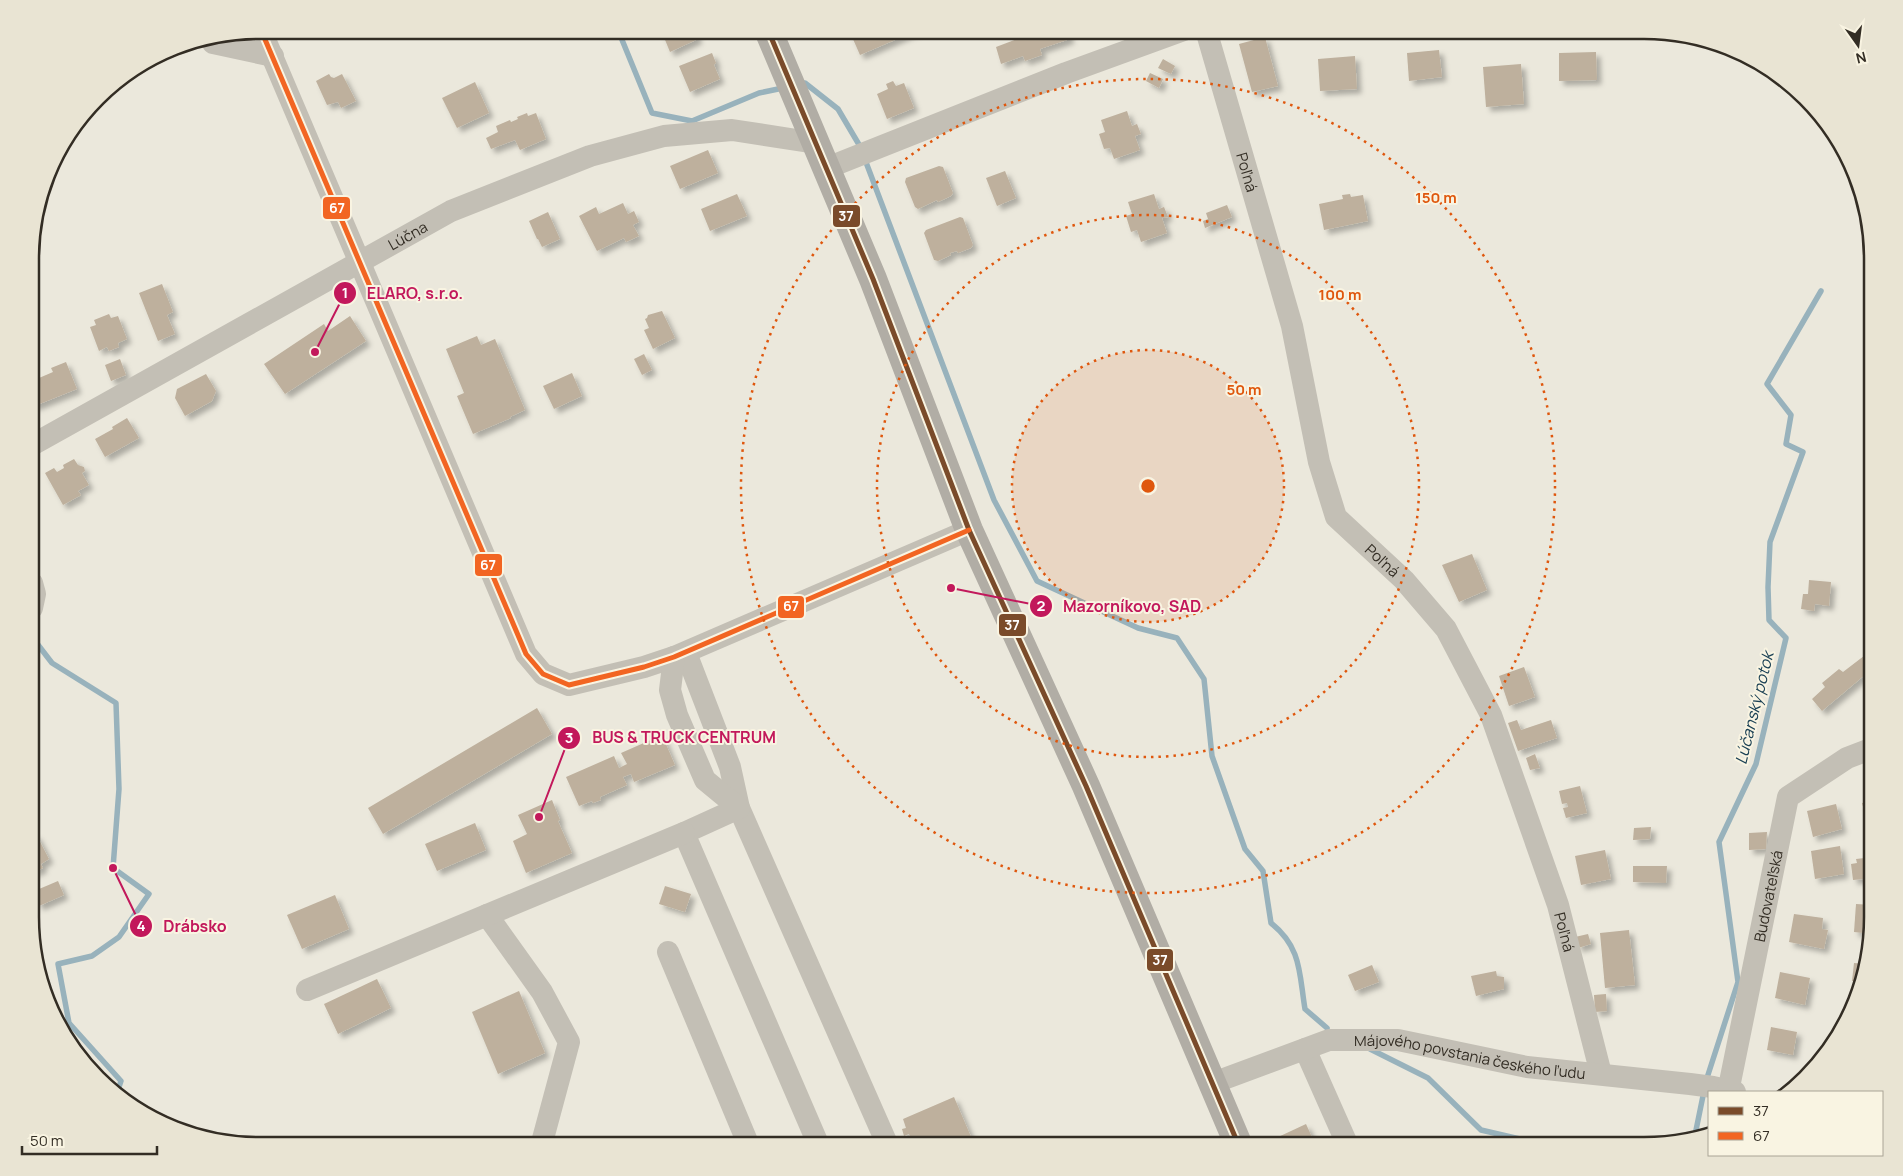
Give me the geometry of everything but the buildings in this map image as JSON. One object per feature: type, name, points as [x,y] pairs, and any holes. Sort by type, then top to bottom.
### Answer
[{"type":"main road","points":[[772,39],[873,279],[969,530],[1086,786],[1235,1137]]},
{"type":"street","points":[[266,39],[526,654],[543,674],[570,684],[644,667],[680,655],[969,530]]},
{"type":"street","points":[[826,168],[1066,73],[1159,39]]},
{"type":"street","name":"Poľná","points":[[1214,39],[1292,326],[1319,462],[1336,517],[1404,580],[1446,629],[1491,715],[1558,905],[1601,1074]]},
{"type":"street","points":[[214,43],[273,56]]},
{"type":"street","name":"Lúčna","points":[[39,441],[451,211],[590,156],[664,136],[732,130],[816,143]]},
{"type":"street","points":[[680,655],[730,767],[739,808],[884,1137]]},
{"type":"street","points":[[680,655],[670,690],[677,715],[705,780],[739,808]]},
{"type":"street","name":"Budovateľská","points":[[1726,1090],[1788,797],[1847,758],[1864,751]]},
{"type":"street","points":[[307,990],[684,833],[739,808]]},
{"type":"street","points":[[684,833],[815,1137]]},
{"type":"street","points":[[487,915],[542,992],[569,1042],[543,1137]]},
{"type":"street","points":[[668,952],[746,1137]]},
{"type":"street","name":"Májového povstania českého ľudu","points":[[1213,1083],[1329,1040],[1398,1040],[1527,1067],[1690,1084],[1726,1090]]},
{"type":"street","points":[[1305,1049],[1344,1137]]},
{"type":"waterway","points":[[622,39],[652,113],[692,121],[759,93],[783,88]]},
{"type":"waterway","points":[[800,84],[805,83],[838,109],[861,148]]},
{"type":"waterway","points":[[864,157],[994,500],[1037,581],[1138,628],[1177,638],[1204,679],[1212,756],[1245,849],[1263,871],[1271,923],[1289,942],[1294,952],[1300,973],[1305,1009],[1327,1028]]},
{"type":"waterway","name":"Lúčanský potok","points":[[1706,1081],[1738,982],[1719,842],[1756,764],[1786,638],[1769,620],[1770,542],[1803,452],[1786,444],[1791,415],[1767,384],[1821,291]]},
{"type":"waterway","points":[[39,646],[52,663],[116,703],[119,789],[113,868],[149,894],[119,937],[92,956],[58,964],[69,1023],[121,1081],[119,1087]]},
{"type":"waterway","points":[[1370,1049],[1428,1078],[1481,1130],[1511,1137]]},
{"type":"waterway","name":"Lúčanský potok","points":[[1696,1131],[1704,1091]]},
{"type":"transit line","name":"67","points":[[265,39],[526,654],[543,674],[569,685],[644,667],[674,657],[969,530]]},
{"type":"transit line","name":"37","points":[[772,39],[873,279],[969,530],[1086,786],[1235,1137]]},
{"type":"place","name":"ELARO, s.r.o.","points":[[315,352]]},
{"type":"place","name":"Mazorníkovo, SAD","points":[[951,588]]},
{"type":"place","name":"BUS & TRUCK CENTRUM","points":[[539,817]]},
{"type":"place","name":"Drábsko","points":[[113,868]]}]
